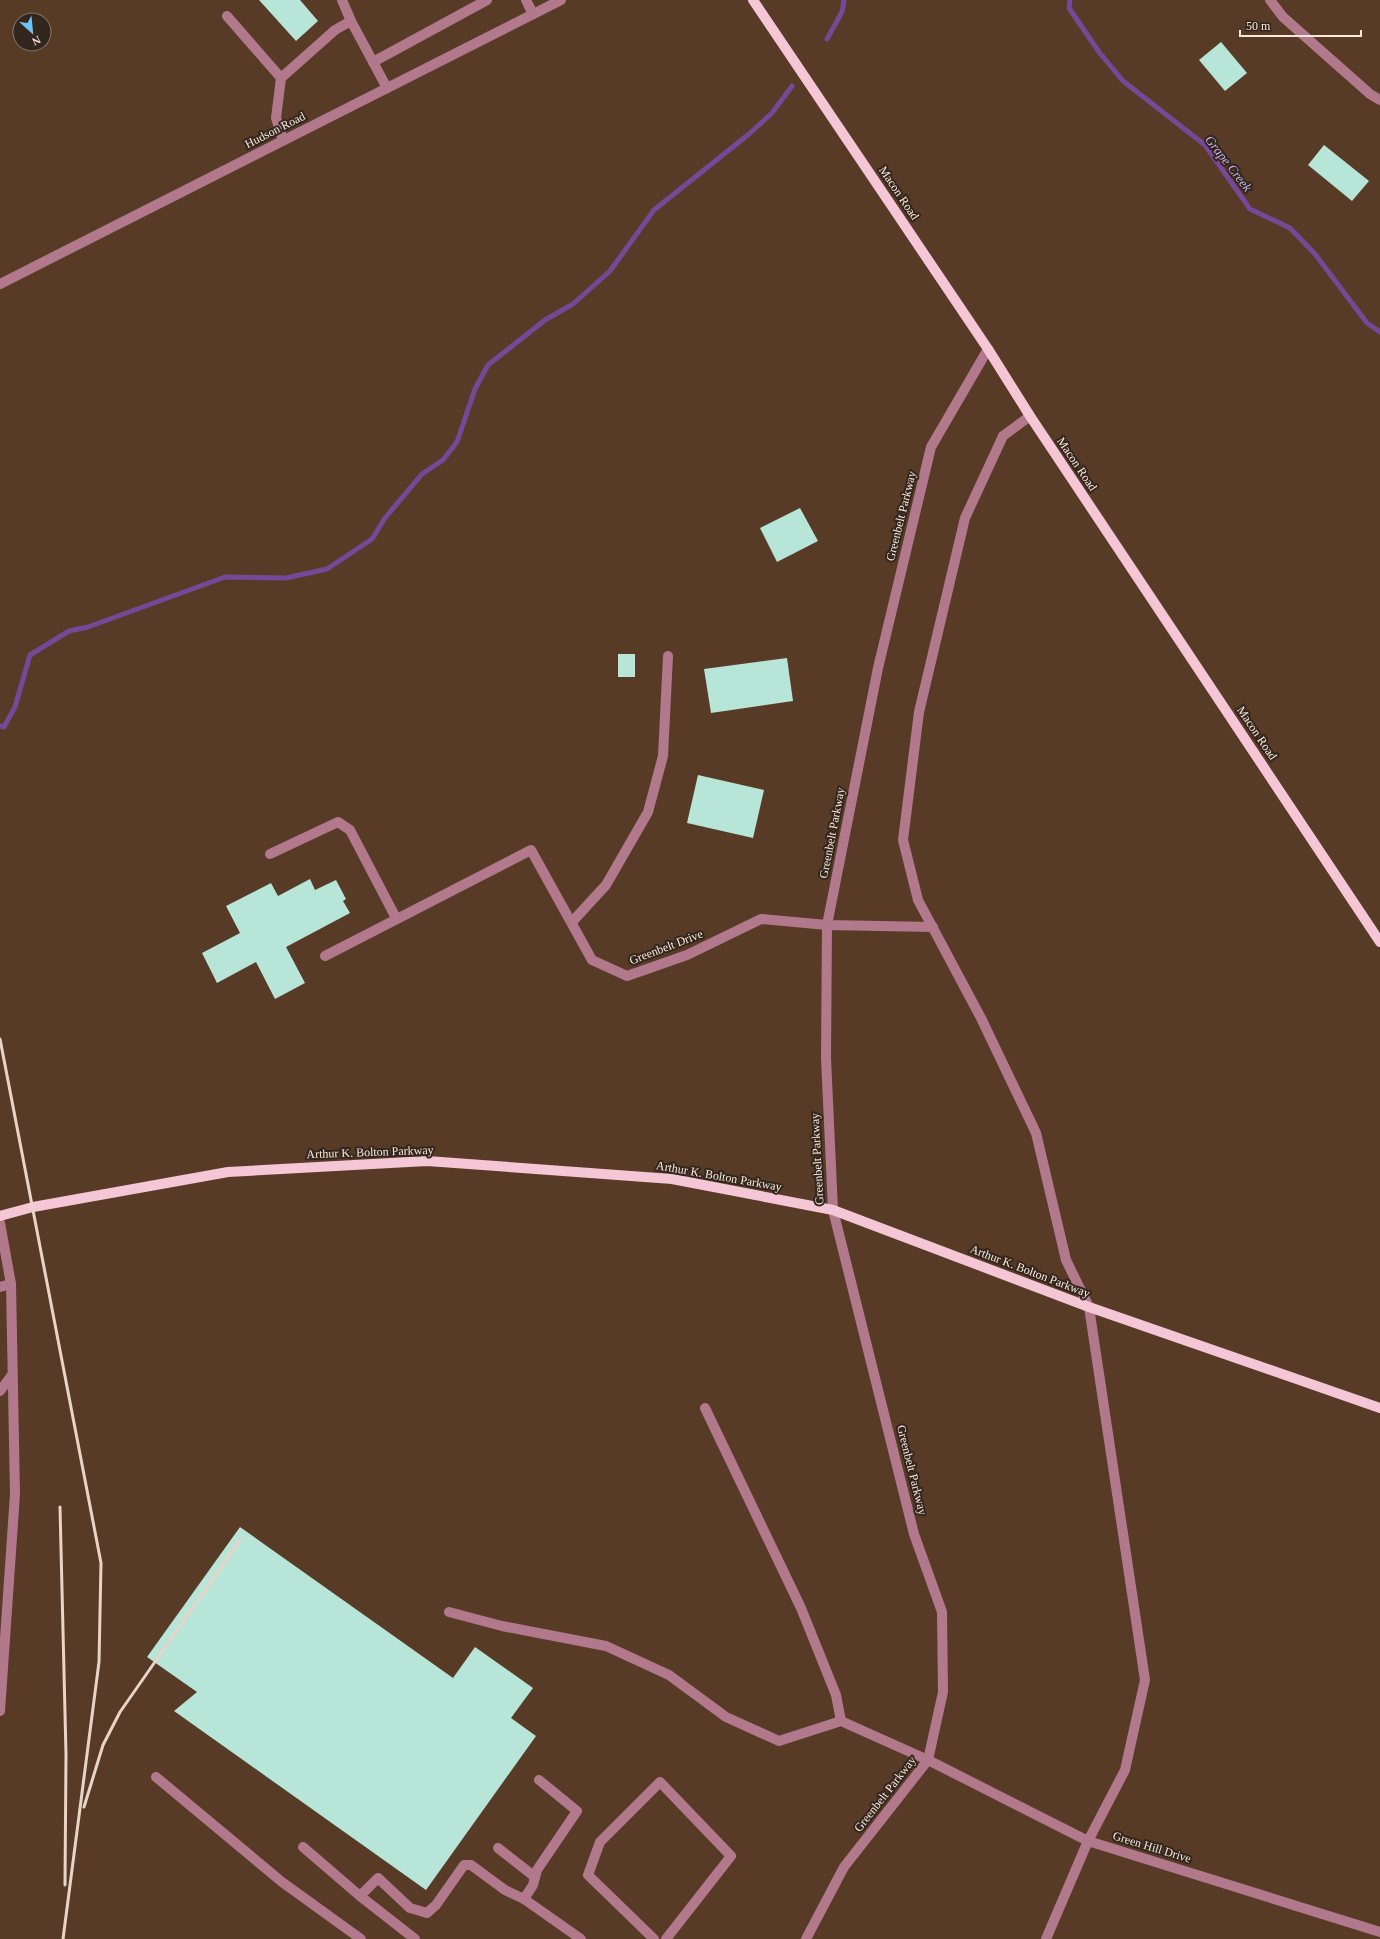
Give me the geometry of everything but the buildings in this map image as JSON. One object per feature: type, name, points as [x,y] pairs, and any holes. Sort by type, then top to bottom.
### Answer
[{"type":"main road","name":"Macon Road","points":[[752,0],[988,349],[1030,416],[1380,942]]},
{"type":"main road","name":"Arthur K. Bolton Parkway","points":[[0,1216],[33,1207],[228,1172],[428,1161],[672,1179],[833,1210],[1088,1307],[1380,1408]]},
{"type":"street","points":[[342,0],[351,21],[387,88]]},
{"type":"street","points":[[373,62],[487,0]]},
{"type":"street","points":[[526,0],[533,14]]},
{"type":"street","name":"Hudson Road","points":[[0,284],[561,0]]},
{"type":"street","points":[[1270,0],[1283,17],[1370,94],[1380,100]]},
{"type":"street","points":[[227,16],[280,78]]},
{"type":"street","points":[[283,140],[276,118],[280,78],[335,30],[351,21]]},
{"type":"street","name":"Greenbelt Parkway","points":[[806,1939],[844,1867],[928,1760],[943,1692],[942,1612],[914,1534],[833,1210],[826,1058],[827,925],[878,668],[931,447],[988,349]]},
{"type":"street","points":[[1030,416],[1003,436],[965,518],[919,712],[903,840],[918,900],[981,1018],[1036,1133],[1066,1260],[1088,1307],[1145,1680],[1124,1770],[1088,1841],[1046,1939]]},
{"type":"street","points":[[572,922],[606,885],[648,812],[663,756],[668,656]]},
{"type":"street","points":[[270,854],[338,822],[350,830],[396,918],[325,956]]},
{"type":"street","name":"Greenbelt Drive","points":[[396,918],[531,850],[592,960],[627,976],[687,955],[761,919],[827,925],[933,927]]},
{"type":"street","points":[[0,1223],[11,1284],[15,1494],[0,1711]]},
{"type":"street","points":[[0,1286],[11,1284]]},
{"type":"street","points":[[0,1391],[12,1375]]},
{"type":"street","points":[[449,1612],[502,1626],[606,1646],[669,1676],[726,1717],[779,1741],[841,1721],[836,1695],[801,1608],[705,1408]]},
{"type":"street","name":"Green Hill Drive","points":[[841,1721],[928,1760],[1088,1841],[1380,1932]]},
{"type":"street","points":[[156,1777],[282,1882],[361,1939]]},
{"type":"street","points":[[524,1899],[533,1885],[537,1870],[577,1811],[539,1780]]},
{"type":"street","points":[[654,1939],[588,1875],[600,1842],[660,1782],[732,1856],[666,1939]]},
{"type":"street","points":[[303,1847],[360,1896],[415,1939]]},
{"type":"street","points":[[498,1848],[535,1877]]},
{"type":"street","points":[[360,1896],[378,1878],[410,1908],[427,1913],[436,1905],[464,1865],[471,1865],[505,1890],[524,1899],[581,1939]]},
{"type":"waterway","points":[[827,39],[842,12],[844,0]]},
{"type":"waterway","name":"Grape Creek","points":[[1070,0],[1069,8],[1099,52],[1123,81],[1205,145],[1250,209],[1290,228],[1315,254],[1367,323],[1380,332]]},
{"type":"waterway","points":[[0,726],[4,727],[15,707],[30,655],[69,631],[88,627],[225,577],[286,578],[327,569],[372,539],[385,518],[422,474],[443,460],[457,442],[475,389],[488,365],[545,320],[573,304],[610,271],[654,210],[749,134],[772,113],[792,86]]},
{"type":"railway","points":[[0,1039],[101,1563],[99,1662],[63,1939]]},
{"type":"railway","points":[[60,1507],[66,1754],[65,1885]]},
{"type":"railway","points":[[84,1807],[103,1745],[120,1712],[240,1540]]}]
